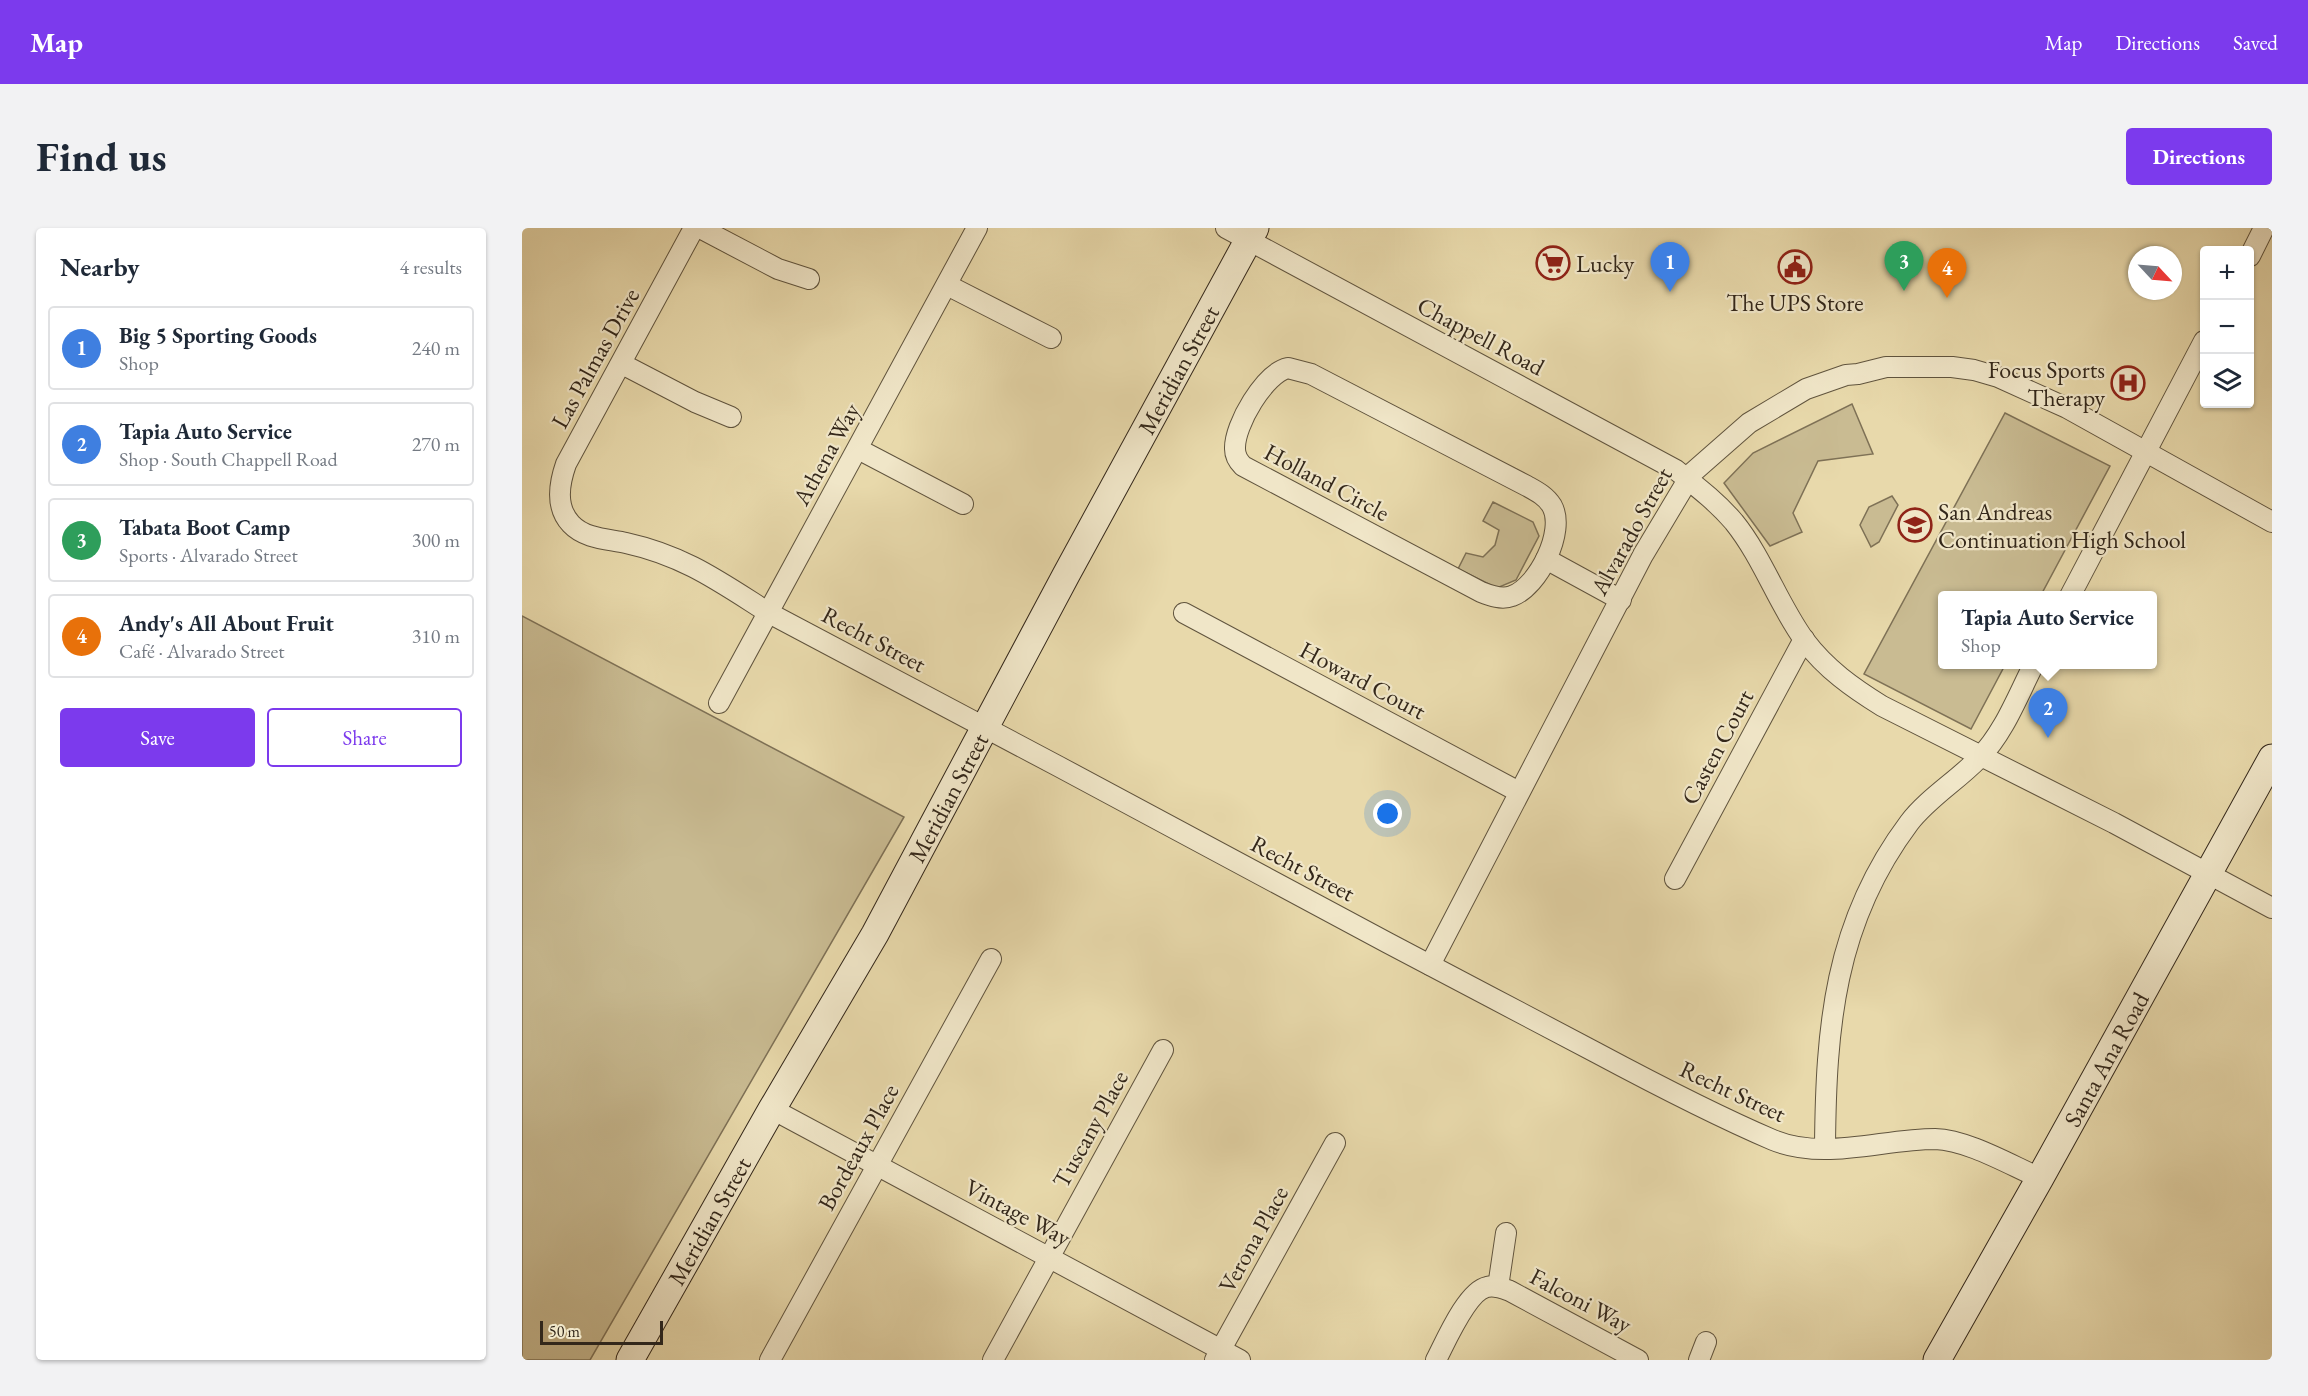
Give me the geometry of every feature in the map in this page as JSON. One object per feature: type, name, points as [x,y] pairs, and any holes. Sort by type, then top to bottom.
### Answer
[{"type":"street","name":"Las Palmas Drive","points":[[566,517],[559,496],[560,482],[566,464],[694,228]]},
{"type":"street","points":[[700,228],[778,269],[809,279]]},
{"type":"street","name":"Athena Way","points":[[719,703],[977,228]]},
{"type":"street","points":[[2254,248],[2264,228]]},
{"type":"street","name":"Chappell Road","points":[[1243,232],[1676,470],[1714,502],[1734,523],[1804,639],[1827,666],[1852,687],[1882,706],[2114,823],[2272,908]]},
{"type":"street","name":"Meridian Street","points":[[630,1360],[772,1109],[875,934],[1243,232]]},
{"type":"street","points":[[947,285],[1051,338]]},
{"type":"street","points":[[2073,591],[2200,349]]},
{"type":"street","points":[[622,364],[695,402],[731,417]]},
{"type":"street","name":"Alvarado Street","points":[[1430,965],[1668,510],[1692,473],[1749,423],[1768,410],[1824,382],[1886,367],[1952,367],[1974,370],[2002,378],[2067,408],[2272,522]]},
{"type":"street","name":"Holland Circle","points":[[1288,368],[1311,374],[1543,496],[1551,505],[1557,523],[1546,559],[1539,571],[1519,593],[1507,597],[1496,597],[1481,592],[1243,466],[1238,461],[1235,449],[1241,425],[1260,391],[1276,372],[1288,368]]},
{"type":"street","points":[[858,449],[963,504]]},
{"type":"street","name":"Recht Street","points":[[566,517],[575,527],[594,537],[662,552],[697,567],[769,613],[1635,1073],[1749,1129],[1779,1142],[1795,1146],[1825,1148],[1933,1139],[1949,1141],[1979,1151],[2040,1178]]},
{"type":"street","points":[[1546,559],[1622,600]]},
{"type":"street","name":"Howard Court","points":[[1184,613],[1519,792]]},
{"type":"street","name":"Casten Court","points":[[1675,879],[1804,639]]},
{"type":"street","points":[[1825,1148],[1826,1090],[1832,1008],[1843,956],[1857,918],[1880,870],[1911,821],[1980,757],[2001,727],[2031,669]]},
{"type":"street","name":"Santa Ana Road","points":[[1937,1360],[2272,758]]},
{"type":"street","name":"Bordeaux Place","points":[[770,1360],[991,959]]},
{"type":"street","name":"Tuscany Place","points":[[993,1360],[1163,1050]]},
{"type":"street","name":"Vintage Way","points":[[772,1109],[1049,1257],[1218,1355],[1240,1360]]},
{"type":"street","name":"Verona Place","points":[[1218,1355],[1335,1143]]},
{"type":"street","points":[[1436,1360],[1462,1310],[1472,1297],[1486,1287],[1498,1287],[1506,1233]]},
{"type":"street","name":"Falconi Way","points":[[1498,1287],[1510,1291],[1638,1360]]},
{"type":"shaded area","points":[[1852,404],[1873,454],[1818,461],[1793,513],[1802,532],[1770,546],[1724,483],[1753,453]]},
{"type":"shaded area","points":[[2005,413],[2110,466],[2043,591],[1938,591],[1938,669],[2003,669],[1971,729],[1864,674]]},
{"type":"shaded area","points":[[1892,496],[1898,505],[1879,542],[1871,547],[1860,525],[1869,507]]},
{"type":"shaded area","points":[[1493,502],[1533,522],[1539,536],[1516,580],[1497,588],[1458,569],[1466,553],[1483,557],[1495,545],[1499,530],[1483,521]]},
{"type":"shaded area","points":[[522,616],[904,817],[590,1360],[522,1360]]},
{"type":"place","name":"Lucky","points":[[1553,263]]},
{"type":"place","name":"The UPS Store","points":[[1795,267]]},
{"type":"place","name":"Tabata Boot Camp","points":[[1904,291]]},
{"type":"place","name":"Big 5 Sporting Goods","points":[[1670,292]]},
{"type":"place","name":"Andy's All About Fruit","points":[[1947,298]]},
{"type":"place","name":"Focus Sports Therapy","points":[[2128,383]]},
{"type":"place","name":"San Andreas Continuation High School","points":[[1915,525]]},
{"type":"place","name":"Tapia Auto Service","points":[[2048,738]]}]
